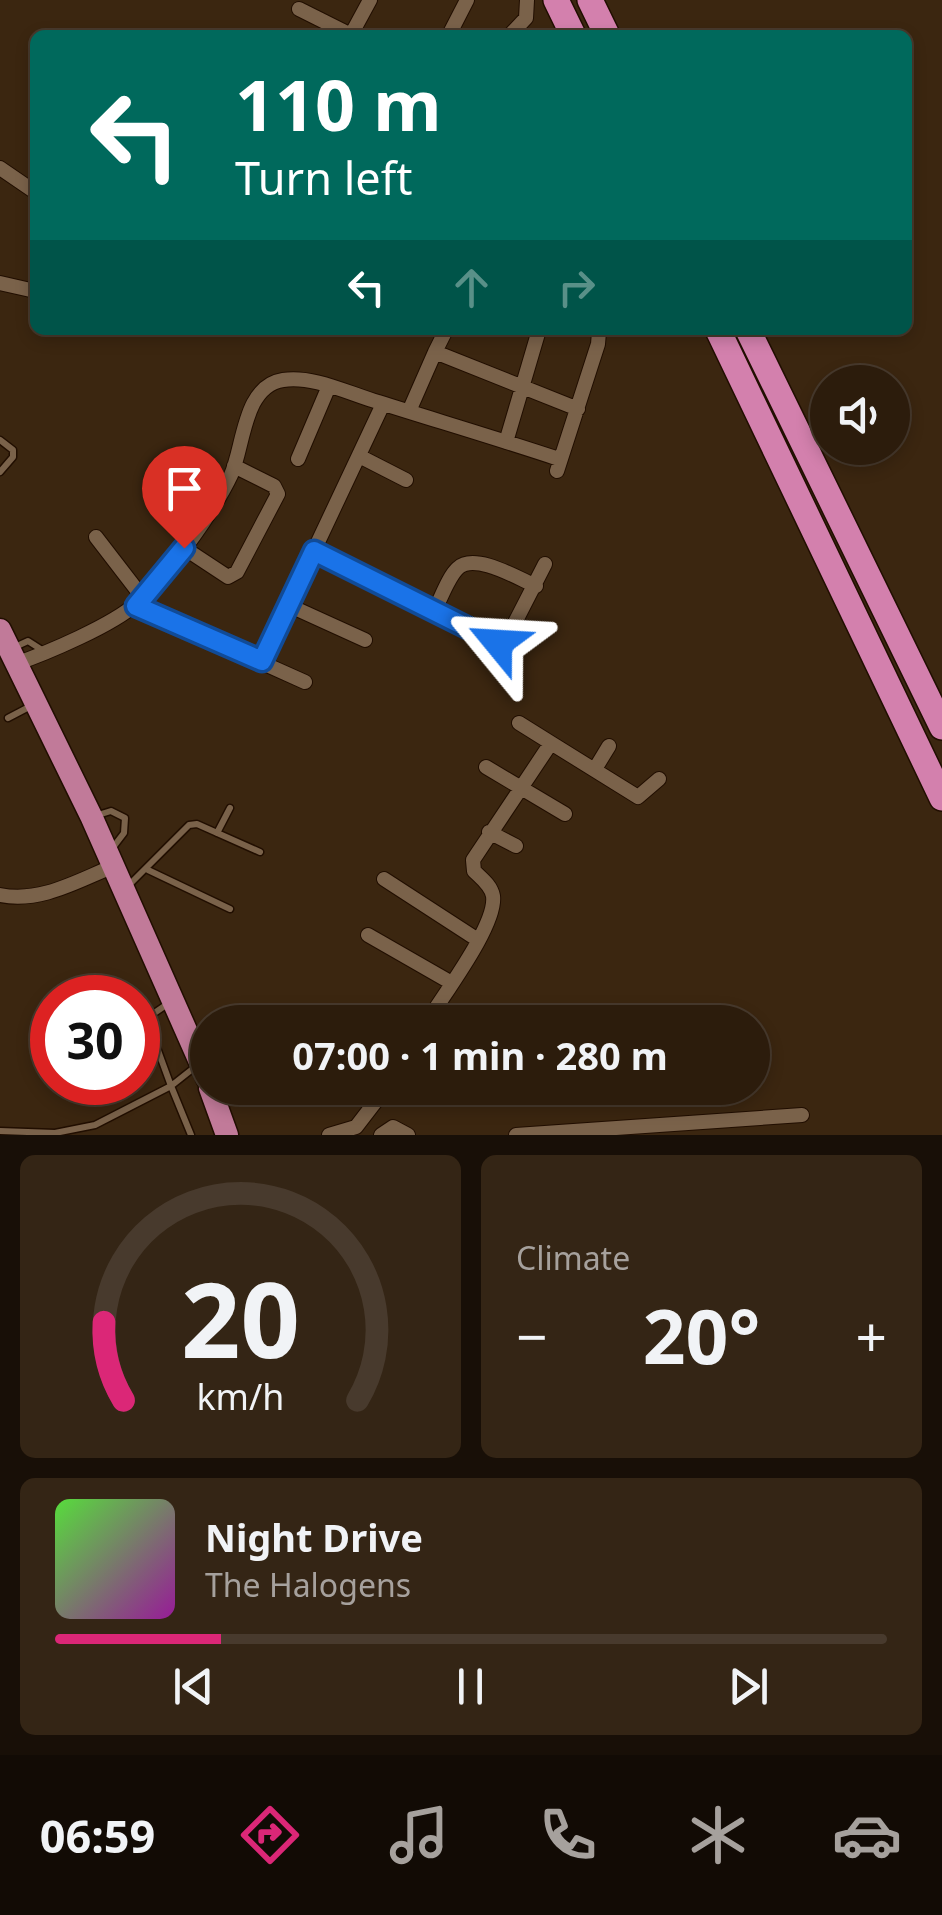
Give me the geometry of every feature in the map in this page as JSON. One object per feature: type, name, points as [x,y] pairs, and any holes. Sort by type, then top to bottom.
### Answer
[{"type":"highway","points":[[556,0],[571,30]]},
{"type":"highway","points":[[590,0],[605,30]]},
{"type":"highway","points":[[720,335],[942,798]]},
{"type":"highway","points":[[750,335],[942,728]]},
{"type":"highway","points":[[8,648],[92,818],[190,1038]]},
{"type":"highway","points":[[216,1105],[227,1135]]},
{"type":"street","points":[[354,30],[370,0]]},
{"type":"street","points":[[452,30],[467,0]]},
{"type":"street","points":[[515,30],[526,18],[527,0]]},
{"type":"street","points":[[299,9],[341,30]]},
{"type":"street","points":[[0,168],[30,183]]},
{"type":"street","points":[[0,283],[30,289]]},
{"type":"street","points":[[410,409],[444,335]]},
{"type":"street","points":[[506,442],[538,335]]},
{"type":"street","points":[[8,648],[46,653],[139,602],[184,548],[234,466],[239,440],[268,385],[291,379],[329,386],[506,442],[558,465],[598,335]]},
{"type":"street","points":[[435,352],[578,409]]},
{"type":"street","points":[[298,459],[329,386]]},
{"type":"street","points":[[262,661],[361,457],[382,404]]},
{"type":"street","points":[[361,457],[406,480]]},
{"type":"street","points":[[184,548],[228,577],[237,572],[278,494],[274,486],[234,466]]},
{"type":"street","points":[[96,538],[139,602],[305,682]]},
{"type":"street","points":[[314,551],[504,644],[544,564]]},
{"type":"street","points":[[434,611],[458,568],[468,564],[489,566],[536,586]]},
{"type":"street","points":[[288,605],[366,640]]},
{"type":"street","points":[[519,723],[638,797],[659,779]]},
{"type":"street","points":[[437,1005],[478,940],[492,896],[489,885],[474,871],[472,860],[550,743]]},
{"type":"street","points":[[595,769],[609,746]]},
{"type":"street","points":[[486,766],[566,814]]},
{"type":"street","points":[[488,832],[516,846]]},
{"type":"street","points":[[0,894],[27,897],[51,892],[111,859]]},
{"type":"street","points":[[384,880],[478,940]]},
{"type":"street","points":[[368,935],[450,982]]},
{"type":"street","points":[[329,1135],[356,1127],[373,1105]]},
{"type":"street","points":[[516,1135],[802,1114]]},
{"type":"street","points":[[381,1135],[393,1126],[408,1135]]},
{"type":"lane","points":[[0,440],[12,450],[13,457],[0,472]]},
{"type":"lane","points":[[8,718],[35,704]]},
{"type":"lane","points":[[217,833],[230,808]]},
{"type":"lane","points":[[124,889],[148,870],[188,825],[260,852]]},
{"type":"lane","points":[[148,870],[230,909]]},
{"type":"lane","points":[[174,1000],[150,1016],[148,1023],[190,1135]]},
{"type":"lane","points":[[0,1131],[54,1133],[95,1125],[190,1077]]},
{"type":"route","points":[[184,548],[136,606],[262,661],[314,551],[498,643]]}]
